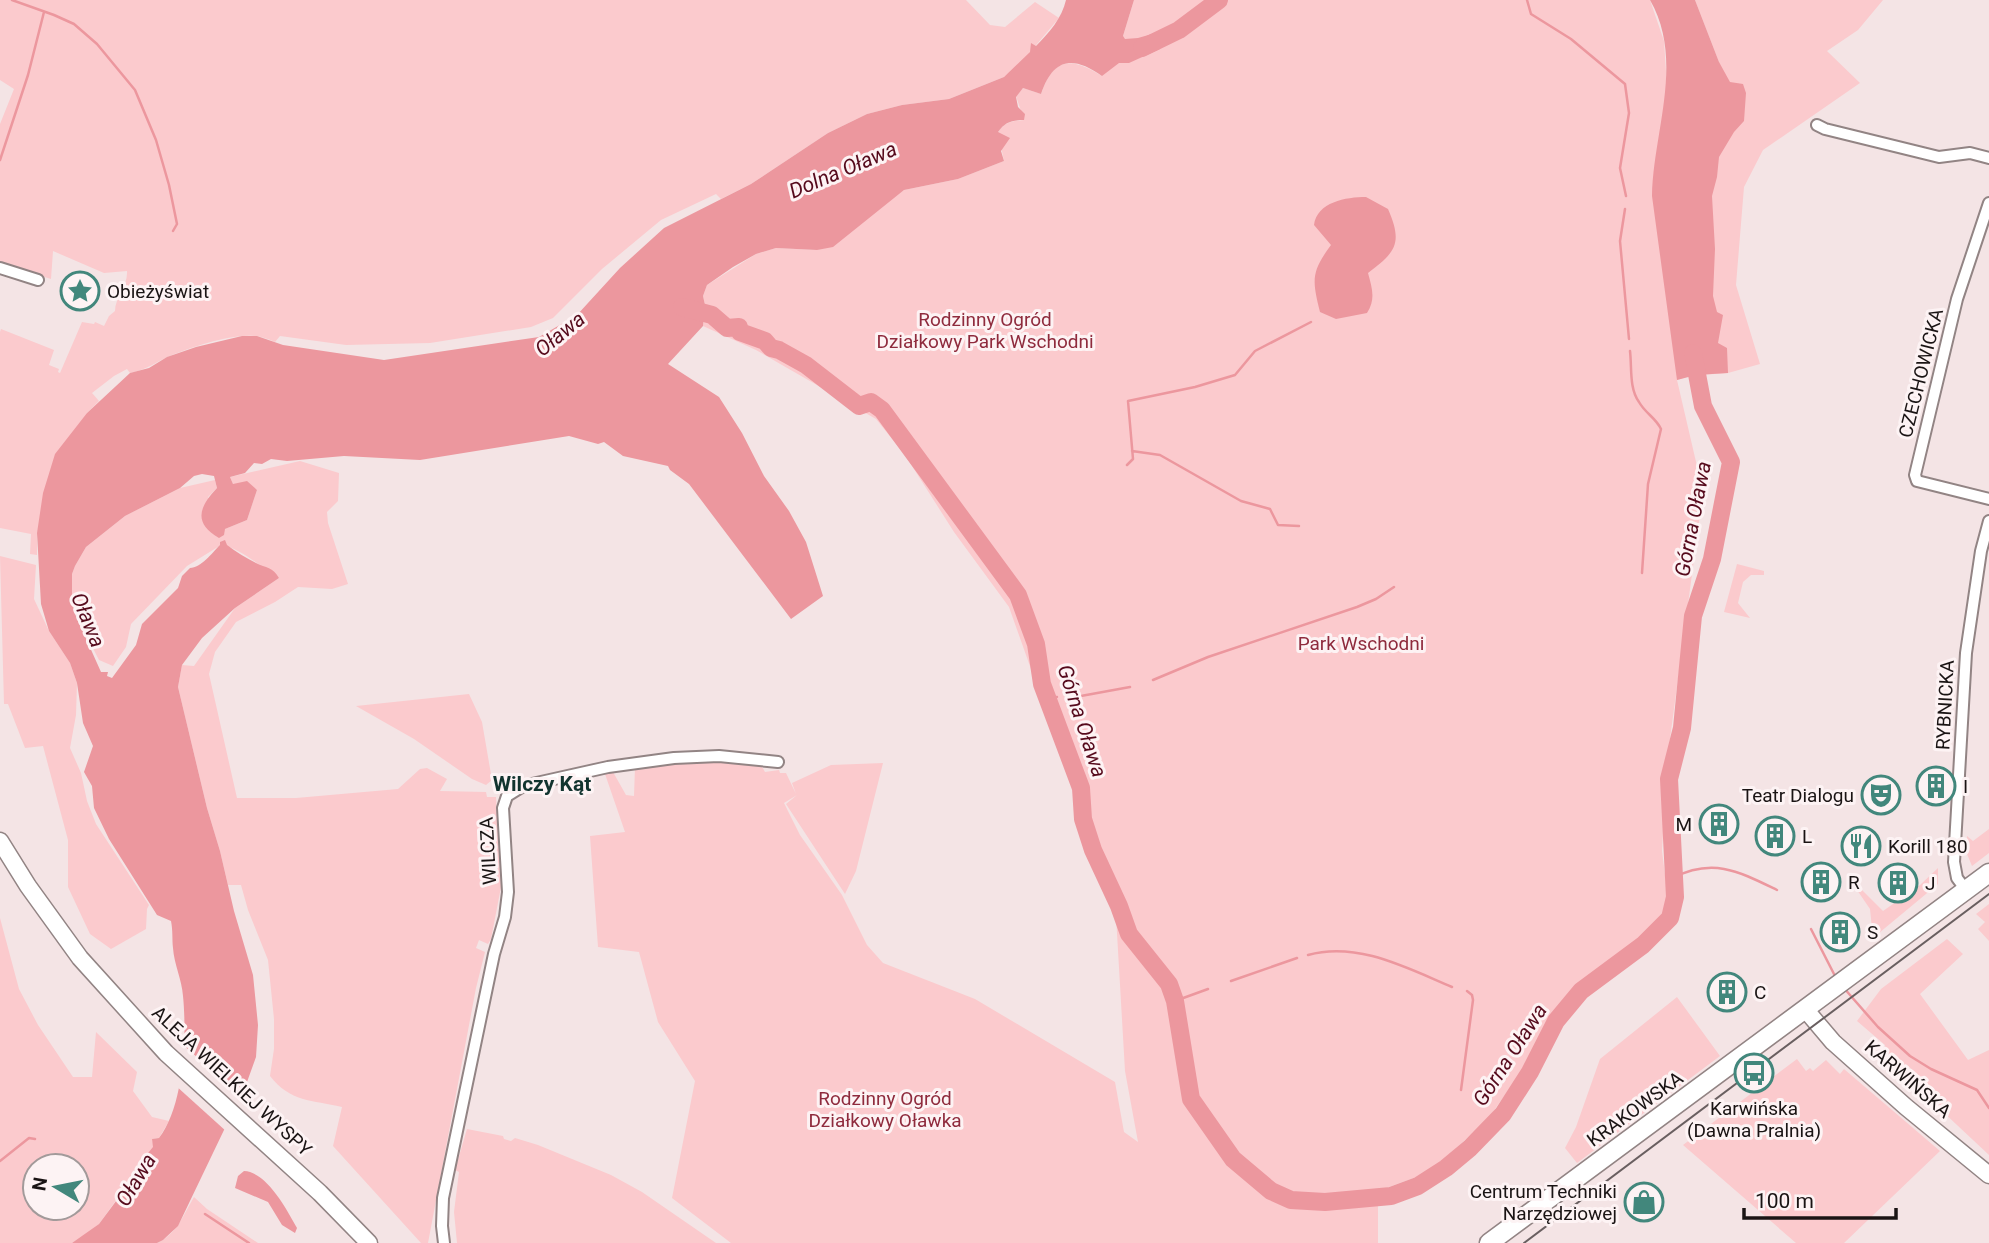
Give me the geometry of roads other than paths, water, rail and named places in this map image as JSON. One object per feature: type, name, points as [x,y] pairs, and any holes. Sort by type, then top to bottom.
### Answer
[{"type":"main road","name":"ALEJA WIELKIEJ WYSPY","points":[[0,841],[53,923],[80,958],[166,1053],[320,1193],[369,1243]]},
{"type":"main road","name":"KRAKOWSKA","points":[[1489,1243],[1989,873]]},
{"type":"main road","name":"KARWIŃSKA","points":[[1805,1009],[1828,1037],[1867,1073],[1989,1175]]},
{"type":"street","points":[[1817,125],[1939,158],[1970,153],[1989,158]]},
{"type":"street","name":"CZECHOWICKA","points":[[1989,203],[1957,299],[1915,475],[1917,481],[1989,499]]},
{"type":"street","points":[[0,268],[38,280]]},
{"type":"street","name":"RYBNICKA","points":[[1966,890],[1957,878],[1954,862],[1964,666],[1975,585],[1989,521]]},
{"type":"street","name":"WILCZA","points":[[444,1243],[442,1216],[448,1175],[494,954],[505,917],[508,892],[503,808],[507,796],[523,786],[638,761],[704,756],[778,762]]},
{"type":"water","name":"Dolna Oława","points":[[1066,0],[1134,0],[1123,36],[1125,39],[1138,38],[1166,30],[1160,49],[1129,63],[1119,63],[1102,76],[1092,69],[1073,63],[1058,67],[1046,82],[1041,94],[1023,88],[1016,97],[1018,107],[1025,114],[1024,120],[1009,122],[998,132],[1010,138],[1001,151],[1004,161],[958,179],[904,190],[833,247],[817,250],[776,248],[756,254],[733,267],[707,285],[703,296],[703,326],[668,364],[719,397],[806,542],[823,596],[791,619],[689,484],[668,466],[623,456],[604,442],[598,444],[569,436],[420,460],[344,456],[287,461],[271,459],[262,464],[254,463],[245,473],[230,477],[233,484],[247,481],[257,490],[247,520],[225,529],[224,535],[219,538],[205,527],[202,521],[203,508],[217,488],[214,476],[202,474],[125,516],[86,547],[72,574],[72,599],[75,614],[101,672],[108,672],[107,676],[112,678],[136,645],[142,624],[178,588],[182,576],[190,568],[206,560],[220,542],[225,540],[234,550],[272,570],[279,578],[235,608],[202,638],[182,665],[178,687],[207,808],[253,975],[258,1025],[256,1057],[247,1082],[178,1226],[157,1243],[72,1243],[99,1224],[125,1189],[135,1169],[153,1147],[152,1139],[159,1138],[174,1108],[184,1050],[182,990],[174,954],[171,921],[157,915],[109,839],[94,808],[92,786],[84,772],[93,746],[83,723],[77,683],[70,663],[49,631],[41,604],[37,533],[43,493],[55,454],[87,413],[130,373],[149,368],[167,357],[196,347],[242,336],[257,336],[283,345],[384,360],[539,337],[577,315],[620,268],[664,228],[751,184],[828,133],[867,114],[902,105],[949,99],[1004,77],[1030,52],[1031,43],[1036,46],[1050,30]]},
{"type":"water","points":[[1213,0],[1228,0],[1168,44],[1174,28]]},
{"type":"water","points":[[1650,0],[1695,0],[1719,62],[1730,82],[1743,84],[1746,93],[1744,121],[1719,157],[1712,196],[1715,249],[1713,296],[1717,312],[1723,315],[1718,343],[1727,348],[1728,373],[1696,375],[1677,380],[1652,196],[1666,72],[1660,23]]},
{"type":"water","points":[[1366,197],[1388,209],[1396,239],[1391,252],[1368,273],[1372,298],[1367,313],[1336,319],[1320,312],[1317,301],[1315,277],[1320,262],[1331,245],[1314,225],[1316,217],[1326,206],[1350,198]]},
{"type":"water","points":[[244,1171],[261,1178],[275,1193],[297,1228],[295,1233],[282,1225],[268,1202],[235,1188],[238,1176]]},
{"type":"waterway","points":[[12,0],[74,24],[97,44],[135,90],[156,140],[169,185],[177,224],[173,231]]},
{"type":"waterway","name":"Oława","points":[[1142,48],[1179,30],[1219,0]]},
{"type":"waterway","points":[[1527,0],[1531,14],[1571,39],[1625,84],[1629,113],[1620,168],[1626,196]]},
{"type":"waterway","points":[[0,160],[28,75],[44,12]]},
{"type":"waterway","points":[[1625,209],[1620,241],[1629,339]]},
{"type":"waterway","name":"Górna Oława","points":[[682,307],[712,315],[727,328],[739,327],[740,332],[765,341],[771,348],[806,365],[859,406],[871,402],[882,410],[1018,595],[1036,644],[1042,684],[1081,788],[1083,819],[1093,850],[1129,934],[1169,984],[1175,1001],[1191,1099],[1233,1159],[1271,1191],[1291,1200],[1325,1202],[1391,1196],[1418,1186],[1446,1168],[1503,1114],[1530,1072],[1556,1021],[1581,991],[1643,945],[1670,918],[1675,897],[1669,779],[1682,728],[1693,616],[1712,559],[1731,462],[1703,406],[1693,353]]},
{"type":"waterway","points":[[1127,465],[1133,459],[1128,401],[1195,387],[1235,375],[1255,351],[1311,322]]},
{"type":"waterway","points":[[1630,351],[1632,384],[1636,396],[1661,429],[1648,484],[1642,573]]},
{"type":"waterway","points":[[1132,451],[1160,455],[1241,501],[1270,509],[1278,525],[1299,526]]},
{"type":"waterway","points":[[1153,680],[1208,657],[1357,607],[1394,587]]},
{"type":"waterway","points":[[1070,698],[1130,687]]},
{"type":"waterway","points":[[1047,698],[1057,697]]},
{"type":"waterway","points":[[1673,878],[1701,868],[1726,869],[1777,890]]},
{"type":"waterway","points":[[1811,929],[1835,976]]},
{"type":"waterway","points":[[1308,955],[1345,951],[1363,954],[1400,965],[1452,987]]},
{"type":"waterway","points":[[1231,981],[1297,958]]},
{"type":"waterway","points":[[1843,987],[1878,1027],[1910,1056],[1977,1090],[1989,1108]]},
{"type":"waterway","points":[[1175,1001],[1208,989]]},
{"type":"waterway","points":[[1461,1090],[1473,1000],[1467,991]]},
{"type":"waterway","points":[[0,1161],[29,1138],[35,1139]]},
{"type":"waterway","points":[[205,1214],[249,1243]]},
{"type":"tram line","points":[[1524,1243],[1989,894]]},
{"type":"place","name":"Obieżyświat","points":[[80,291]]},
{"type":"place","name":"I","points":[[1936,786]]},
{"type":"place","name":"Teatr Dialogu","points":[[1881,795]]},
{"type":"place","name":"M","points":[[1719,824]]},
{"type":"place","name":"L","points":[[1775,836]]},
{"type":"place","name":"Korill 180","points":[[1861,846]]},
{"type":"place","name":"R","points":[[1821,882]]},
{"type":"place","name":"J","points":[[1898,883]]},
{"type":"place","name":"S","points":[[1840,932]]},
{"type":"place","name":"C","points":[[1727,992]]},
{"type":"place","name":"Karwińska (Dawna Pralnia)","points":[[1754,1073]]},
{"type":"place","name":"Centrum Techniki Narzędziowej","points":[[1644,1202]]},
{"type":"district","name":"Wilczy Kąt","points":[[542,784]]},
{"type":"park label","name":"Rodzinny Ogród Działkowy Park Wschodni","points":[[985,330]]},
{"type":"park label","name":"Park Wschodni","points":[[1361,643]]},
{"type":"park label","name":"Rodzinny Ogród Działkowy Oławka","points":[[885,1109]]}]
